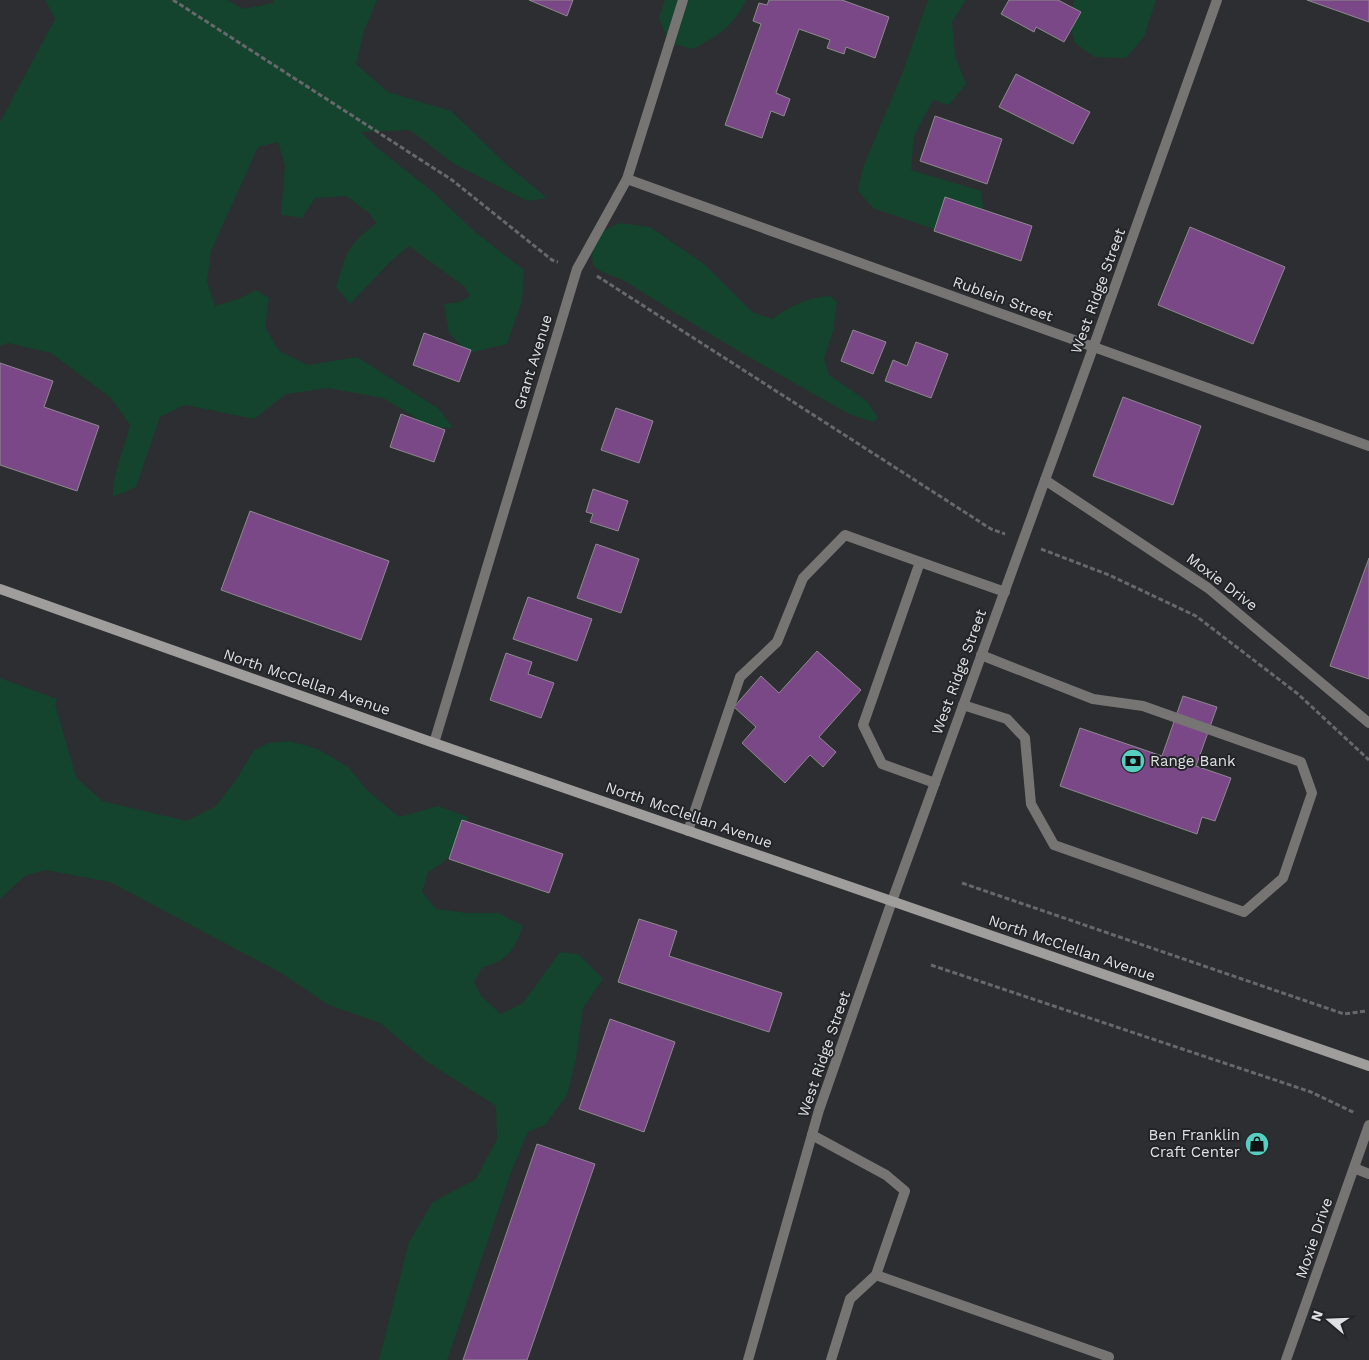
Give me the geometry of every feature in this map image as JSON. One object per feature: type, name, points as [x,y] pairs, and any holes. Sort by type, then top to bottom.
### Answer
[{"type":"main road","name":"North McClellan Avenue","points":[[0,589],[434,743],[1369,1066]]},
{"type":"street","name":"Grant Avenue","points":[[434,743],[577,269],[627,180],[683,0]]},
{"type":"street","name":"West Ridge Street","points":[[748,1360],[812,1135],[892,901],[1094,348],[1217,0]]},
{"type":"street","name":"Rublein Street","points":[[627,180],[1369,446]]},
{"type":"street","name":"Moxie Drive","points":[[1045,480],[1208,588],[1369,723]]},
{"type":"street","points":[[688,831],[740,677],[777,642],[803,578],[845,535],[1004,592]]},
{"type":"street","points":[[920,562],[863,725],[882,764],[935,783]]},
{"type":"street","points":[[963,704],[1007,720],[1025,738],[1031,804],[1054,845],[1244,912],[1283,878],[1312,793],[1301,762],[1143,706],[1093,699],[981,655]]},
{"type":"street","name":"Moxie Drive","points":[[1286,1360],[1369,1125]]},
{"type":"street","points":[[812,1135],[886,1175],[905,1192],[876,1275],[850,1299],[831,1360]]},
{"type":"street","points":[[1354,1168],[1369,1174]]},
{"type":"street","points":[[876,1275],[1109,1357],[1101,1360]]},
{"type":"path","points":[[173,0],[452,180],[552,260]]},
{"type":"path","points":[[601,277],[991,529]]},
{"type":"path","points":[[1048,551],[1110,575],[1196,616],[1298,694],[1369,760]]},
{"type":"path","points":[[962,883],[1344,1014],[1368,1010]]},
{"type":"path","points":[[931,965],[1312,1092],[1361,1116]]},
{"type":"green space","points":[[45,0],[227,0],[244,9],[273,3],[274,0],[377,0],[364,31],[356,64],[388,92],[451,111],[507,165],[547,198],[527,201],[454,164],[410,130],[361,132],[376,147],[432,191],[475,232],[524,270],[522,301],[507,344],[469,353],[449,333],[444,304],[460,302],[470,296],[465,287],[409,246],[390,262],[350,304],[336,287],[343,265],[353,245],[376,223],[369,213],[346,196],[315,198],[302,218],[281,215],[285,165],[278,142],[258,147],[211,251],[207,281],[215,306],[241,298],[256,290],[269,298],[265,327],[279,351],[308,365],[357,357],[439,409],[453,428],[431,427],[383,398],[328,388],[286,394],[254,419],[185,405],[160,417],[136,487],[113,497],[117,471],[130,425],[111,398],[51,353],[8,343],[0,346],[0,122],[55,19]]},
{"type":"green space","points":[[665,0],[746,0],[730,24],[693,49],[669,43],[659,18]]},
{"type":"green space","points":[[928,0],[966,0],[952,22],[955,56],[966,84],[949,105],[933,100],[914,136],[911,170],[981,191],[984,214],[945,233],[873,208],[858,191],[862,170],[902,74]]},
{"type":"green space","points":[[1074,0],[1156,0],[1144,37],[1126,58],[1094,57],[1074,42],[1070,18]]},
{"type":"green space","points":[[621,223],[650,227],[704,264],[752,312],[772,319],[799,303],[814,298],[830,296],[837,302],[833,331],[824,359],[829,375],[867,401],[878,418],[873,422],[849,414],[713,336],[628,283],[593,266],[593,250],[597,238],[607,229]]},
{"type":"green space","points":[[0,678],[57,699],[55,704],[76,777],[102,801],[187,821],[216,806],[236,780],[254,750],[269,743],[290,741],[318,749],[348,767],[367,790],[399,817],[438,806],[468,817],[464,835],[456,850],[428,872],[422,892],[436,909],[467,913],[499,913],[523,926],[509,953],[498,962],[482,968],[474,982],[481,996],[501,1014],[523,1003],[560,952],[578,954],[603,979],[583,1008],[576,1059],[567,1095],[545,1125],[528,1132],[513,1167],[447,1360],[379,1360],[409,1242],[433,1202],[476,1179],[497,1139],[496,1106],[426,1061],[380,1023],[329,1005],[281,973],[110,882],[45,870],[25,876],[0,899]]},
{"type":"building","points":[[529,0],[573,0],[567,16]]},
{"type":"building","points":[[769,0],[842,0],[889,17],[875,58],[846,47],[844,54],[827,48],[830,40],[799,29],[776,93],[790,99],[784,116],[771,111],[762,138],[725,125],[761,24],[753,21],[759,3],[767,5]]},
{"type":"building","points":[[1009,0],[1058,0],[1081,12],[1064,42],[1036,27],[1034,32],[1001,14]]},
{"type":"building","points":[[1307,0],[1369,0],[1369,22]]},
{"type":"building","points":[[1016,74],[1090,112],[1073,144],[999,107]]},
{"type":"building","points":[[935,116],[1002,139],[987,184],[920,161]]},
{"type":"building","points":[[945,197],[1032,226],[1021,261],[934,231]]},
{"type":"building","points":[[1190,227],[1285,267],[1253,344],[1158,305]]},
{"type":"building","points":[[853,330],[886,342],[873,374],[841,361]]},
{"type":"building","points":[[424,333],[471,350],[459,382],[413,365]]},
{"type":"building","points":[[916,342],[948,354],[931,398],[885,381],[893,360],[907,366]]},
{"type":"building","points":[[0,363],[53,381],[44,407],[99,426],[77,491],[0,465]]},
{"type":"building","points":[[1123,397],[1201,426],[1173,505],[1093,476]]},
{"type":"building","points":[[616,408],[653,421],[639,463],[601,450]]},
{"type":"building","points":[[401,414],[445,430],[434,462],[390,447]]},
{"type":"building","points":[[593,489],[628,501],[618,531],[590,522],[593,514],[586,512]]},
{"type":"building","points":[[250,511],[389,561],[361,640],[221,590]]},
{"type":"building","points":[[596,544],[639,559],[621,613],[577,598]]},
{"type":"building","points":[[1369,558],[1369,679],[1330,666]]},
{"type":"building","points":[[528,597],[592,619],[577,661],[513,639]]},
{"type":"building","points":[[817,651],[861,690],[819,737],[836,752],[823,767],[810,755],[785,783],[742,743],[756,727],[734,707],[761,676],[779,693]]},
{"type":"building","points":[[506,653],[532,662],[528,674],[554,683],[541,718],[490,700]]},
{"type":"building","name":"Range Bank","points":[[1183,696],[1217,707],[1196,766],[1231,778],[1215,821],[1202,817],[1197,834],[1060,786],[1080,728],[1162,756]]},
{"type":"building","points":[[462,820],[563,854],[549,893],[449,859]]},
{"type":"building","points":[[639,919],[677,931],[669,956],[782,993],[769,1032],[618,982]]},
{"type":"building","points":[[610,1019],[675,1042],[644,1132],[579,1109]]},
{"type":"building","points":[[537,1144],[595,1164],[527,1360],[463,1360]]},
{"type":"place","name":"Range Bank","points":[[1133,761]]},
{"type":"place","name":"Ben Franklin Craft Center","points":[[1257,1144]]}]
